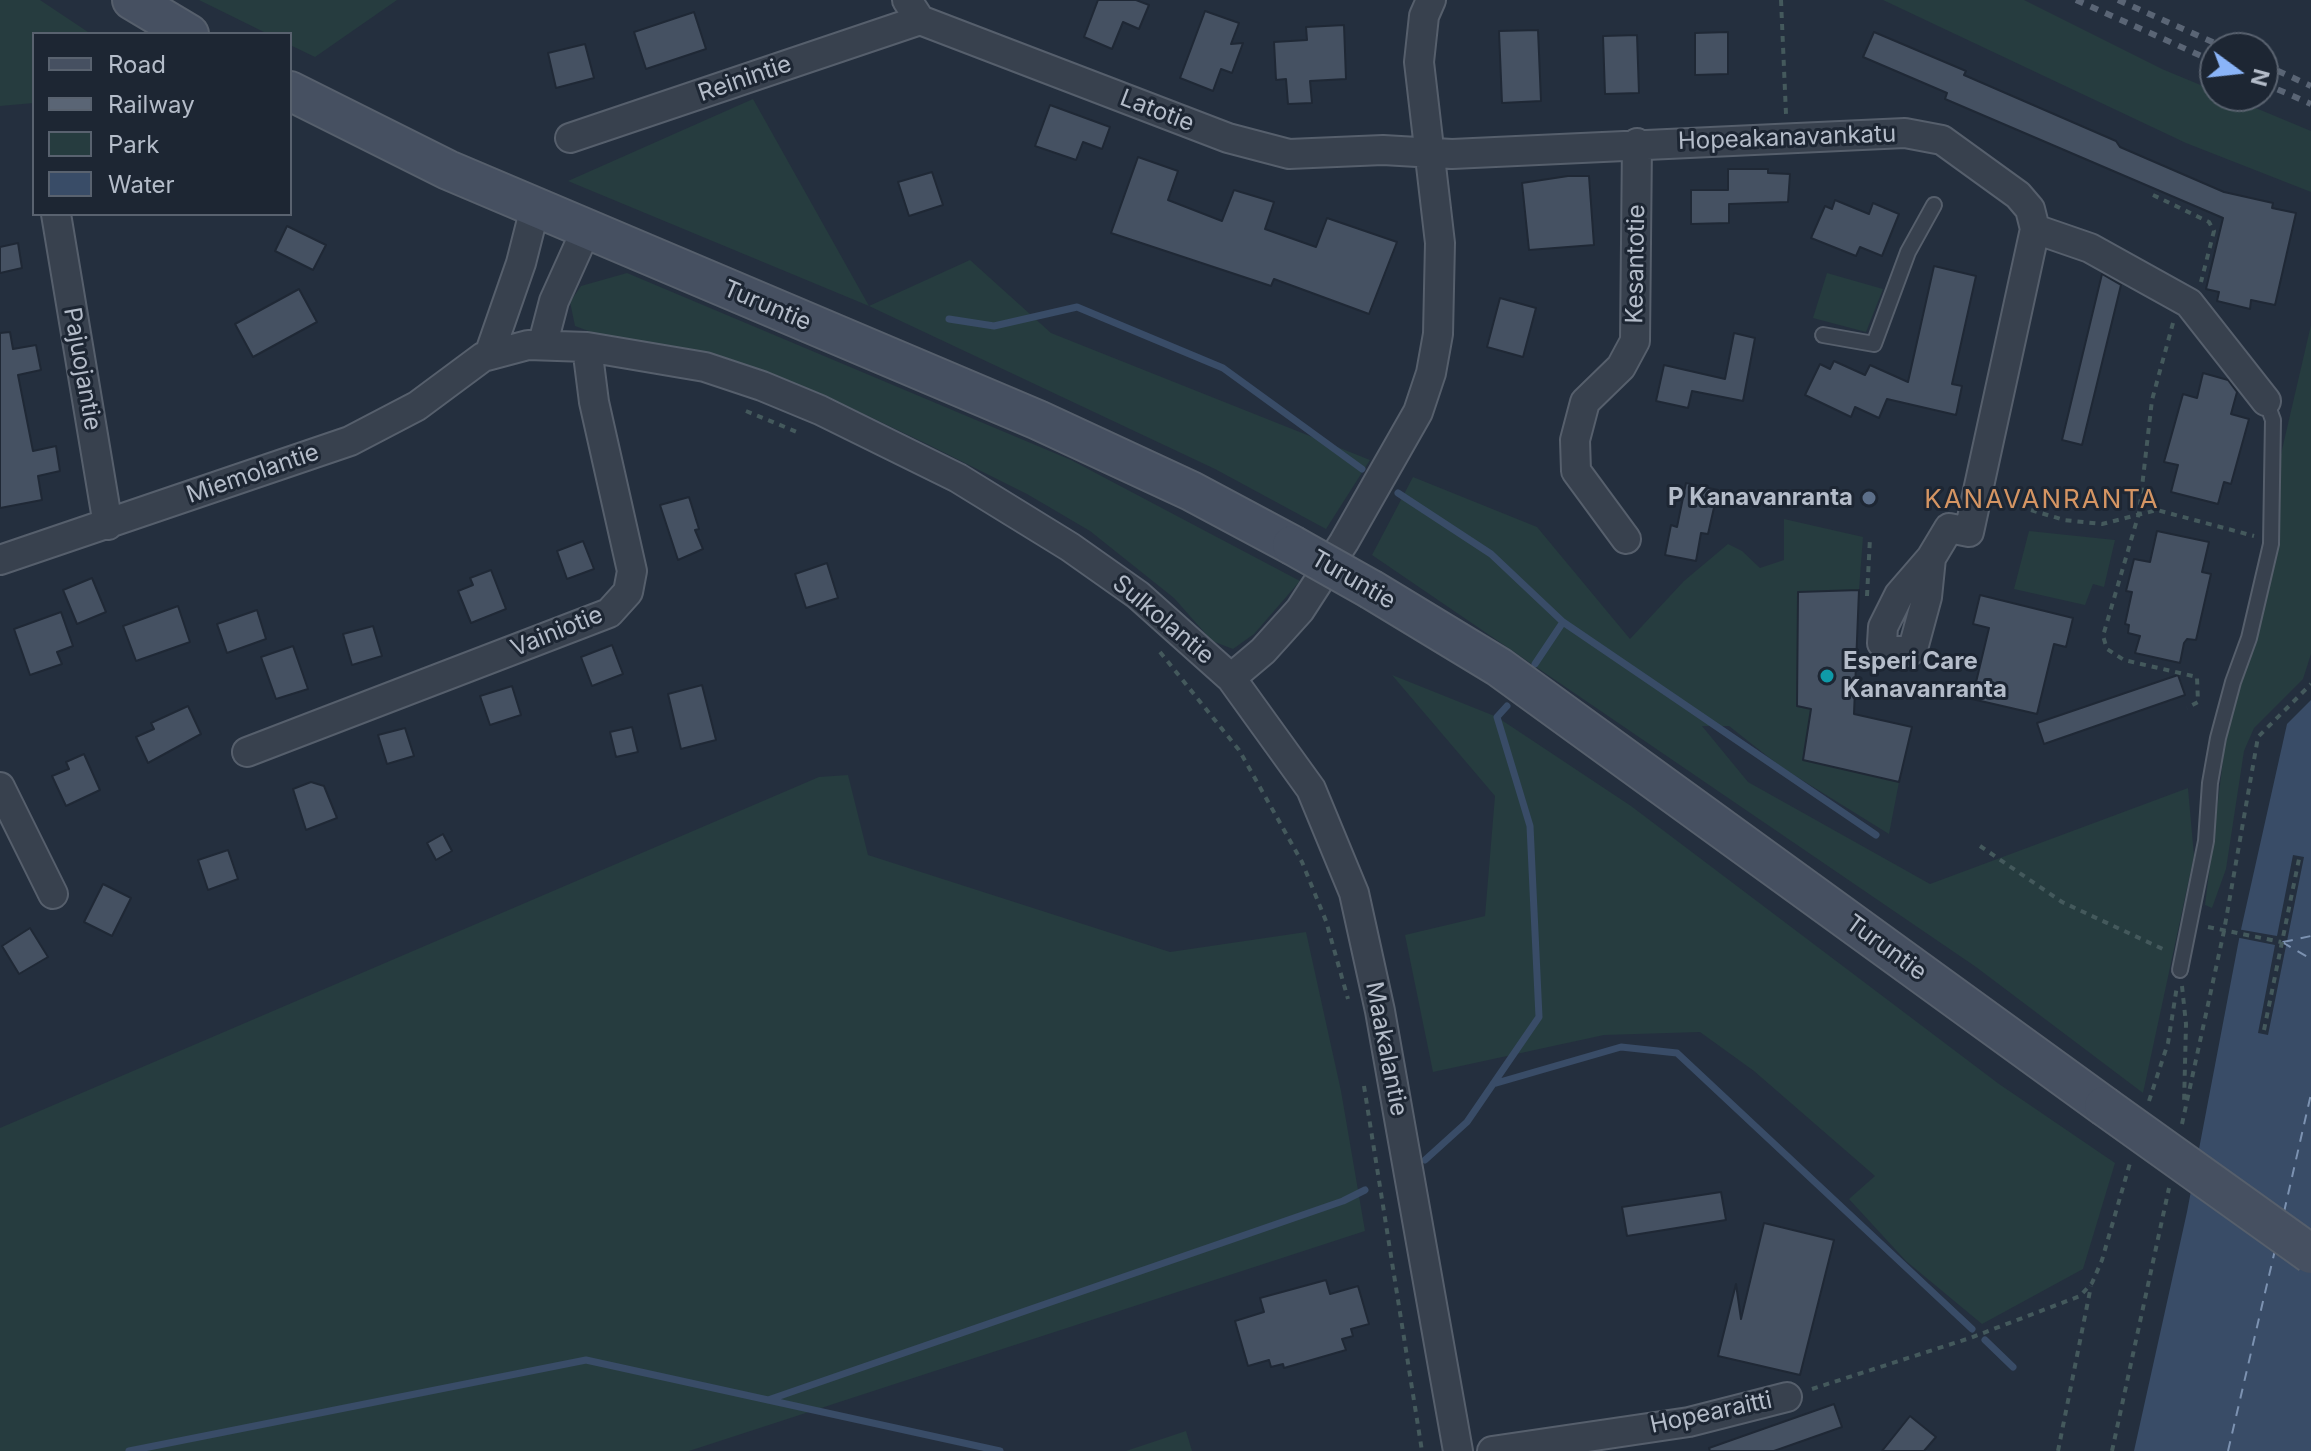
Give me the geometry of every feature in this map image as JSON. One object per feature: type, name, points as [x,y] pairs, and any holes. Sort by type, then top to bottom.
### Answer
[{"type":"main road","points":[[132,0],[186,32]]},
{"type":"main road","name":"Turuntie","points":[[292,92],[448,170],[1038,420],[1191,491],[1372,590],[1499,667],[2311,1254]]},
{"type":"street","name":"Sulkolantie","points":[[543,343],[587,347],[705,367],[820,410],[958,478],[1070,547],[1138,595],[1231,678],[1263,651],[1300,610],[1344,542],[1418,412],[1431,373],[1438,334],[1440,243],[1419,62],[1424,16],[1431,0]]},
{"type":"street","name":"Latotie","points":[[914,10],[1258,147],[1289,154],[1428,152]]},
{"type":"street","name":"Reinintie","points":[[570,138],[914,10]]},
{"type":"street","name":"Hopeakanavankatu","points":[[1428,152],[1452,154],[1637,143],[1905,133],[1942,140],[2018,195],[2030,209],[2035,229]]},
{"type":"street","name":"Kesantotie","points":[[1626,539],[1576,471],[1575,440],[1585,402],[1621,367],[1635,341],[1637,143]]},
{"type":"street","points":[[489,355],[521,263],[535,208]]},
{"type":"street","name":"Pajuojantie","points":[[56,216],[108,525]]},
{"type":"street","points":[[1931,558],[1949,528],[1969,532],[2035,229],[2090,248],[2186,303],[2266,401]]},
{"type":"street","points":[[543,343],[554,301],[586,230]]},
{"type":"street","name":"Miemolantie","points":[[0,560],[108,525],[253,471],[350,441],[417,406],[489,355],[543,343]]},
{"type":"street","name":"Vainiotie","points":[[247,752],[609,613],[628,592],[632,571],[594,402],[587,347]]},
{"type":"street","name":"Maakalantie","points":[[1231,678],[1311,789],[1354,893],[1380,1011],[1458,1451]]},
{"type":"street","points":[[0,787],[53,894]]},
{"type":"street","name":"Hopearaitti","points":[[1492,1451],[1689,1422],[1787,1397]]},
{"type":"lane","points":[[1823,335],[1874,344],[1908,252],[1934,205]]},
{"type":"lane","points":[[2181,964],[2206,841],[2210,783],[2218,738],[2249,638],[2270,540],[2273,420],[2266,401]]},
{"type":"path","points":[[1781,0],[1786,120]]},
{"type":"path","points":[[2153,195],[2199,215],[2209,222],[2214,231],[2152,400],[2139,513],[2103,636],[2107,649],[2124,660],[2197,677],[2198,702],[2187,708]]},
{"type":"path","points":[[741,409],[800,433]]},
{"type":"path","points":[[2031,510],[2064,520],[2102,524],[2157,510],[2270,540]]},
{"type":"path","points":[[1154,645],[1239,750],[1302,862],[1326,921],[1348,1000]]},
{"type":"path","points":[[2181,964],[2186,1024],[2183,1120],[2224,931],[2258,737],[2311,684]]},
{"type":"path","points":[[1239,750],[1266,726]]},
{"type":"path","points":[[1980,846],[2062,902],[2181,964]]},
{"type":"path","points":[[2264,1030],[2299,859]]},
{"type":"path","points":[[2224,931],[2282,942]]},
{"type":"path","points":[[2146,1110],[2168,1043],[2181,964]]},
{"type":"path","points":[[1362,1076],[1422,1451]]},
{"type":"path","points":[[2058,1451],[2092,1283],[2133,1153]]},
{"type":"path","points":[[2112,1451],[2170,1180]]},
{"type":"path","points":[[1787,1397],[2055,1306],[2080,1296],[2092,1283]]},
{"type":"green space","points":[[0,0],[40,0],[88,32],[32,32],[32,103],[0,106]]},
{"type":"green space","points":[[199,0],[397,0],[315,57],[292,46],[292,32],[264,32]]},
{"type":"green space","points":[[1883,0],[2024,0],[2199,84],[2199,112],[2265,112],[2311,131],[2311,192],[2186,143]]},
{"type":"green space","points":[[753,99],[869,306],[568,181]]},
{"type":"green space","points":[[970,260],[1051,333],[1370,460],[1326,529],[1215,469],[869,306]]},
{"type":"green space","points":[[627,273],[1071,460],[1300,581],[1254,634],[1233,649],[1212,641],[1174,598],[1090,531],[1027,494],[929,445],[820,393],[705,354],[618,342],[575,326],[570,302],[581,286]]},
{"type":"green space","points":[[1827,273],[1883,289],[1866,332],[1813,318]]},
{"type":"green space","points":[[2311,325],[2311,654],[2303,679],[2254,728],[2244,751],[2226,869],[2212,908],[2205,905],[2227,728],[2263,615],[2277,533],[2278,467]]},
{"type":"green space","points":[[1413,477],[1537,527],[1630,639],[1684,581],[1728,544],[1742,551],[1760,568],[1784,560],[1784,519],[1863,537],[1859,590],[1799,593],[1797,706],[1811,709],[1803,760],[1899,782],[1889,834],[1781,767],[1729,726],[1702,726],[1748,782],[1930,884],[2188,788],[2194,856],[2143,1093],[1976,967],[1372,555]]},
{"type":"green space","points":[[2029,531],[2115,540],[2104,587],[2093,584],[2085,605],[2014,589]]},
{"type":"green space","points":[[1392,675],[1497,717],[1631,806],[1999,1084],[2115,1163],[2083,1269],[1982,1324],[1906,1261],[1849,1199],[1875,1176],[1754,1071],[1700,1032],[1604,1035],[1433,1072],[1405,935],[1485,916],[1495,796]]},
{"type":"green space","points":[[848,775],[868,855],[1170,952],[1306,932],[1341,1091],[1365,1231],[689,1451],[0,1451],[0,1128],[819,777]]},
{"type":"green space","points":[[1186,1431],[1192,1451],[1126,1451]]},
{"type":"water","points":[[2311,700],[2311,1451],[2134,1451],[2187,1212],[2240,934],[2287,724]]},
{"type":"pier","points":[[2293,855],[2304,857],[2268,1035],[2258,1033],[2275,945],[2235,937],[2237,929],[2277,936]]},
{"type":"building","points":[[1098,0],[1136,0],[1149,5],[1139,29],[1123,22],[1112,49],[1084,37]]},
{"type":"building","points":[[1205,11],[1239,23],[1231,44],[1243,43],[1232,73],[1221,69],[1213,91],[1180,78]]},
{"type":"building","points":[[694,12],[706,49],[646,69],[634,32]]},
{"type":"building","points":[[1344,25],[1346,79],[1310,81],[1312,103],[1288,104],[1286,79],[1276,80],[1274,42],[1307,40],[1306,27]]},
{"type":"building","points":[[1538,30],[1541,101],[1502,103],[1499,31]]},
{"type":"building","points":[[1728,32],[1728,74],[1695,75],[1695,33]]},
{"type":"building","points":[[1874,32],[1966,71],[1964,75],[2224,192],[2273,203],[2272,208],[2296,213],[2275,305],[2251,300],[2250,309],[2217,301],[2219,292],[2206,289],[2223,218],[1945,99],[1947,93],[1863,57]]},
{"type":"building","points":[[1637,35],[1639,93],[1605,94],[1603,36]]},
{"type":"building","points":[[585,44],[594,78],[556,88],[548,53]]},
{"type":"building","points":[[1050,105],[1110,127],[1102,149],[1083,142],[1076,160],[1035,146]]},
{"type":"building","points":[[1138,157],[1178,171],[1168,200],[1222,221],[1234,190],[1274,202],[1265,229],[1316,247],[1327,218],[1397,242],[1369,314],[1274,279],[1271,286],[1111,233]]},
{"type":"building","points":[[1728,169],[1768,169],[1768,173],[1790,174],[1788,202],[1729,204],[1729,223],[1691,224],[1691,190],[1728,190]]},
{"type":"building","points":[[932,172],[943,205],[909,216],[898,182]]},
{"type":"building","points":[[1589,176],[1594,245],[1529,250],[1522,183]]},
{"type":"building","points":[[1835,200],[1869,214],[1873,203],[1899,214],[1882,256],[1860,247],[1856,256],[1811,238],[1825,206],[1832,209]]},
{"type":"building","points":[[287,226],[326,245],[313,270],[275,251]]},
{"type":"building","points":[[18,243],[22,268],[0,273],[0,247]]},
{"type":"building","points":[[1934,266],[1976,276],[1952,384],[1962,386],[1956,415],[1887,399],[1879,418],[1855,407],[1851,417],[1805,395],[1820,364],[1830,369],[1834,361],[1865,375],[1870,365],[1908,382]]},
{"type":"building","points":[[2102,274],[2121,285],[2082,445],[2062,440]]},
{"type":"building","points":[[299,289],[317,322],[253,357],[235,324]]},
{"type":"building","points":[[1500,298],[1536,308],[1523,357],[1487,347]]},
{"type":"building","points":[[10,332],[13,349],[36,345],[41,370],[18,375],[33,451],[56,446],[60,471],[38,476],[42,500],[0,508],[0,333]]},
{"type":"building","points":[[1734,333],[1755,338],[1743,401],[1692,391],[1688,408],[1656,401],[1664,365],[1725,379]]},
{"type":"building","points":[[2203,373],[2228,380],[2237,392],[2231,414],[2249,419],[2231,484],[2224,482],[2218,504],[2171,492],[2178,465],[2164,462],[2183,394],[2197,398]]},
{"type":"building","points":[[1686,483],[1718,490],[1708,534],[1701,533],[1696,561],[1665,555],[1671,525],[1677,527]]},
{"type":"building","points":[[689,497],[699,529],[695,530],[703,549],[678,560],[660,505]]},
{"type":"building","points":[[2157,531],[2209,542],[2202,572],[2211,574],[2196,640],[2187,639],[2184,643],[2180,663],[2135,653],[2140,636],[2128,633],[2129,625],[2125,624],[2132,592],[2126,591],[2134,559],[2150,562]]},
{"type":"building","points":[[583,541],[594,569],[567,579],[557,551]]},
{"type":"building","points":[[827,563],[838,598],[806,608],[795,574]]},
{"type":"building","points":[[491,570],[506,609],[471,623],[458,591],[473,585],[470,578]]},
{"type":"building","points":[[92,578],[106,612],[77,624],[63,590]]},
{"type":"building","name":"Esperi Care Kanavanranta","points":[[1859,590],[1854,714],[1912,727],[1899,782],[1803,760],[1811,709],[1797,706],[1798,592]]},
{"type":"building","points":[[1980,595],[2073,618],[2066,647],[2054,644],[2037,714],[1972,699],[1989,628],[1973,624]]},
{"type":"building","points":[[178,606],[190,642],[136,661],[123,626]]},
{"type":"building","points":[[257,610],[266,639],[227,653],[217,624]]},
{"type":"building","points":[[61,612],[73,646],[57,652],[62,664],[30,675],[14,629]]},
{"type":"building","points":[[373,626],[382,656],[352,665],[343,634]]},
{"type":"building","points":[[612,645],[623,674],[592,686],[581,657]]},
{"type":"building","points":[[293,646],[308,689],[276,699],[261,657]]},
{"type":"building","points":[[2178,675],[2185,695],[2044,744],[2037,723]]},
{"type":"building","points":[[702,685],[716,740],[681,749],[668,694]]},
{"type":"building","points":[[512,686],[521,715],[490,725],[480,696]]},
{"type":"building","points":[[188,706],[201,734],[148,763],[136,737],[154,729],[151,723]]},
{"type":"building","points":[[632,727],[638,752],[616,757],[610,732]]},
{"type":"building","points":[[405,728],[414,756],[387,764],[378,735]]},
{"type":"building","points":[[84,754],[100,790],[66,806],[52,776],[69,769],[66,762]]},
{"type":"building","points":[[311,782],[324,786],[337,818],[306,830],[293,789]]},
{"type":"building","points":[[443,834],[452,851],[436,860],[427,843]]},
{"type":"building","points":[[228,850],[238,879],[208,890],[198,860]]},
{"type":"building","points":[[103,884],[131,898],[112,936],[84,922]]},
{"type":"building","points":[[30,928],[48,957],[19,974],[2,946]]},
{"type":"building","points":[[1721,1192],[1726,1220],[1627,1236],[1622,1207]]},
{"type":"building","points":[[1764,1223],[1834,1240],[1800,1375],[1718,1356],[1736,1284],[1741,1319]]},
{"type":"building","points":[[1326,1280],[1330,1294],[1358,1286],[1369,1324],[1351,1329],[1353,1336],[1342,1339],[1346,1350],[1284,1368],[1283,1364],[1271,1367],[1269,1360],[1248,1366],[1235,1321],[1264,1312],[1260,1298]]},
{"type":"building","points":[[1834,1404],[1842,1427],[1774,1451],[1710,1451],[1709,1448]]},
{"type":"building","points":[[1910,1416],[1936,1437],[1924,1451],[1882,1451]]},
{"type":"waterway","points":[[949,319],[994,326],[1077,307],[1223,368],[1362,469]]},
{"type":"waterway","points":[[1398,493],[1491,554],[1563,622]]},
{"type":"waterway","points":[[1535,664],[1563,622],[1876,835]]},
{"type":"waterway","points":[[1425,1160],[1467,1122],[1539,1017],[1530,826],[1497,717],[1507,706]]},
{"type":"waterway","points":[[1493,1084],[1621,1047],[1677,1053],[1972,1329]]},
{"type":"waterway","points":[[768,1400],[1343,1201],[1365,1190]]},
{"type":"waterway","points":[[1985,1340],[2013,1367]]},
{"type":"waterway","points":[[129,1451],[586,1360],[1000,1451]]},
{"type":"ferry route","points":[[2283,942],[2311,936]]},
{"type":"ferry route","points":[[2282,942],[2311,959]]},
{"type":"ferry route","points":[[2284,1212],[2311,1094]]},
{"type":"ferry route","points":[[2228,1451],[2275,1250]]},
{"type":"railway","points":[[2076,0],[2199,55]]},
{"type":"railway","points":[[2118,0],[2199,36]]},
{"type":"railway","points":[[2279,71],[2311,86]]},
{"type":"railway","points":[[2279,90],[2311,104]]},
{"type":"place","name":"P Kanavanranta","points":[[1869,498]]},
{"type":"place","name":"Esperi Care Kanavanranta","points":[[1827,676]]},
{"type":"district","name":"KANAVANRANTA","points":[[2042,500]]}]
